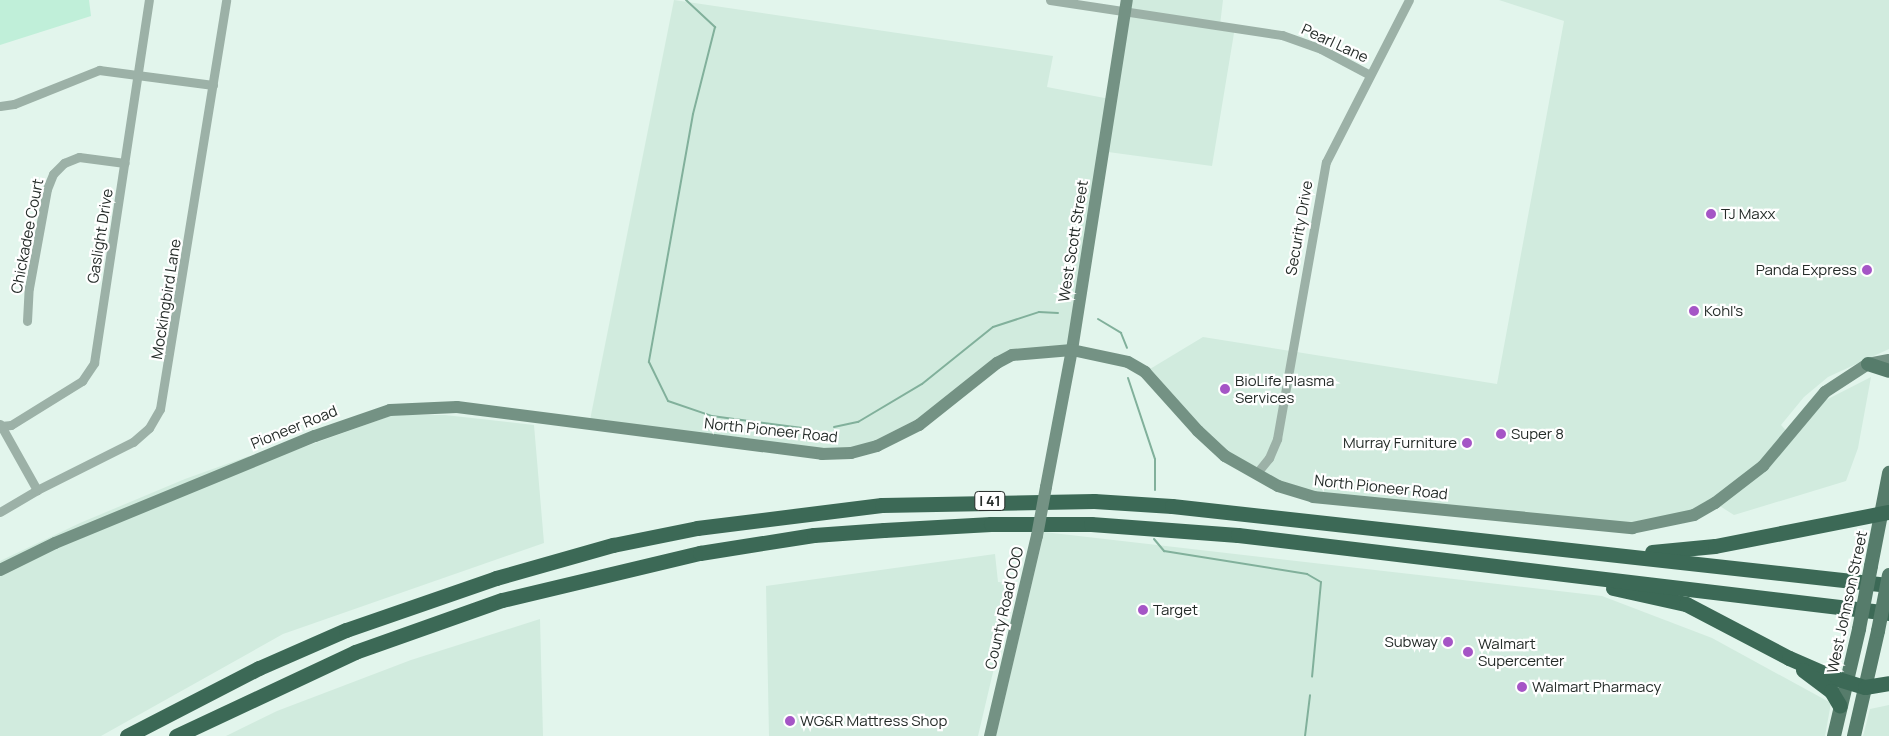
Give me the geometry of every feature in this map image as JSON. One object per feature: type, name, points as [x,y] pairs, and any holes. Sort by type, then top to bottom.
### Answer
[{"type":"highway","name":"I 41","points":[[127,736],[251,672],[328,638],[470,586],[613,545],[697,528],[812,511],[995,501],[1094,501],[1282,518],[1559,551],[1828,576],[1889,585]]},
{"type":"highway","points":[[1559,551],[1657,552],[1715,546],[1885,512]]},
{"type":"highway","name":"I 41","points":[[176,736],[355,652],[502,600],[700,553],[814,535],[991,524],[1091,524],[1238,535],[1889,613]]},
{"type":"highway","points":[[1521,568],[1686,604],[1789,658],[1847,681],[1865,687],[1889,683]]},
{"type":"highway","points":[[1789,658],[1831,691],[1840,706]]},
{"type":"main road","name":"West Scott Street","points":[[1046,487],[1072,350],[1126,6]]},
{"type":"main road","name":"North Pioneer Road","points":[[618,429],[822,454],[851,453],[877,446],[919,425],[998,363],[1012,356],[1072,350],[1128,362],[1145,372],[1198,431],[1225,456],[1278,486],[1313,496],[1619,529],[1648,526],[1703,511],[1735,490],[1763,466],[1825,392],[1868,364],[1889,360]]},
{"type":"main road","points":[[1868,364],[1889,371]]},
{"type":"main road","name":"Pioneer Road","points":[[0,570],[60,540],[315,436],[381,412],[447,406],[618,429]]},
{"type":"main road","name":"West Johnson Street","points":[[1834,736],[1859,629],[1871,566],[1885,512],[1889,473]]},
{"type":"main road","name":"County Road OOO","points":[[990,736],[1037,536],[1046,487]]},
{"type":"main road","points":[[1854,736],[1889,575]]},
{"type":"street","name":"Gaslight Drive","points":[[1,425],[11,425],[82,380],[91,369],[139,74],[149,0]]},
{"type":"street","name":"Mockingbird Lane","points":[[0,512],[37,490],[135,440],[149,428],[161,407],[226,0]]},
{"type":"street","name":"Pearl Lane","points":[[1050,0],[1126,6],[1289,36],[1321,48],[1370,75]]},
{"type":"street","name":"Security Drive","points":[[1256,474],[1269,458],[1277,436],[1323,171],[1335,140],[1409,0]]},
{"type":"street","points":[[0,106],[14,104],[96,70],[139,74],[213,85]]},
{"type":"street","name":"Chickadee Court","points":[[27,322],[29,288],[51,177],[64,163],[79,157],[125,163]]},
{"type":"street","points":[[1,425],[37,490]]},
{"type":"shaded area","points":[[674,0],[1053,56],[1047,87],[1115,100],[1127,0],[1223,0],[1220,25],[1235,27],[1212,166],[1108,152],[1072,350],[1012,355],[946,404],[851,453],[589,425]]},
{"type":"shaded area","points":[[1499,0],[1889,0],[1889,349],[1828,377],[1804,397],[1781,425],[1791,436],[1822,402],[1871,377],[1858,448],[1846,481],[1734,515],[1715,503],[1648,526],[1313,497],[1235,463],[1145,372],[1203,337],[1497,384],[1564,21]]},
{"type":"shaded area","points":[[393,415],[445,415],[534,425],[544,543],[283,634],[101,736],[0,736],[0,561],[80,523],[185,479],[249,456],[251,466]]},
{"type":"shaded area","points":[[1044,532],[1602,596],[1712,638],[1831,703],[1825,736],[996,736]]},
{"type":"shaded area","points":[[995,554],[998,582],[1014,583],[978,736],[769,736],[766,586]]},
{"type":"shaded area","points":[[540,619],[543,736],[226,736],[277,711],[411,660]]},
{"type":"shaded area","points":[[1889,705],[1889,736],[1863,736],[1870,709]]},
{"type":"green space","points":[[0,0],[89,0],[91,16],[0,45]]},
{"type":"waterway","points":[[686,0],[715,27],[693,114],[649,362],[668,401],[712,416],[810,429]]},
{"type":"waterway","points":[[834,427],[858,422],[922,384],[993,327],[1039,312],[1058,313]]},
{"type":"waterway","points":[[1098,319],[1121,333],[1127,348]]},
{"type":"waterway","points":[[1128,378],[1155,459],[1155,490]]},
{"type":"waterway","points":[[1154,539],[1164,551],[1307,574],[1321,582],[1312,677]]},
{"type":"waterway","points":[[1305,736],[1310,695]]},
{"type":"place","name":"TJ Maxx","points":[[1711,214]]},
{"type":"place","name":"Panda Express","points":[[1867,270]]},
{"type":"place","name":"Kohl's","points":[[1694,311]]},
{"type":"place","name":"BioLife Plasma Services","points":[[1225,389]]},
{"type":"place","name":"Super 8","points":[[1501,434]]},
{"type":"place","name":"Murray Furniture","points":[[1467,443]]},
{"type":"place","name":"Target","points":[[1143,610]]},
{"type":"place","name":"Subway","points":[[1448,642]]},
{"type":"place","name":"Walmart Supercenter","points":[[1468,652]]},
{"type":"place","name":"Walmart Pharmacy","points":[[1522,687]]},
{"type":"place","name":"WG&R Mattress Shop","points":[[790,721]]}]
